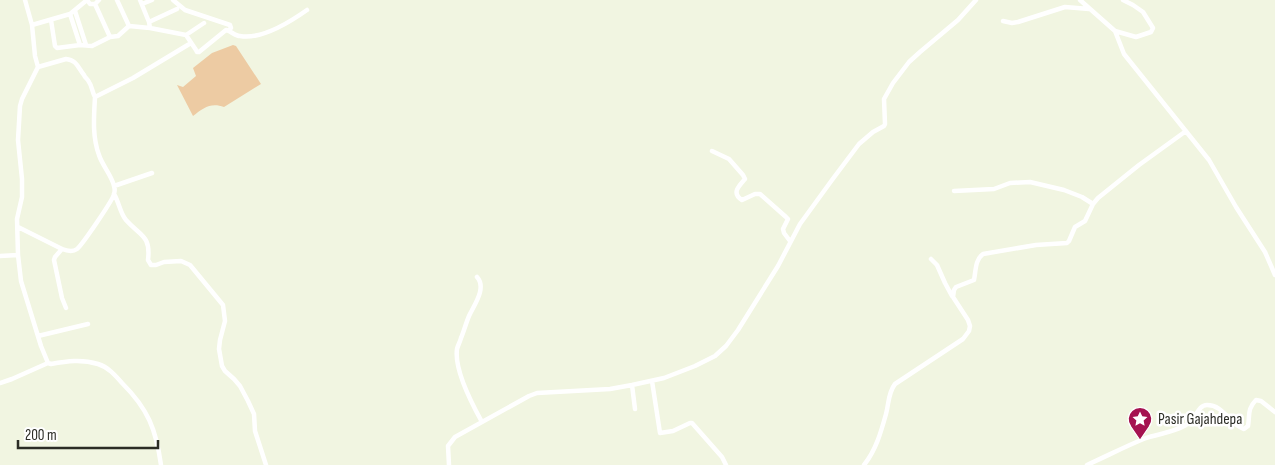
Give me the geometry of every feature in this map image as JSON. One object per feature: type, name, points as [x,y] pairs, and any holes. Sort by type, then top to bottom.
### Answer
[{"type":"street","points":[[25,0],[32,25],[38,67],[20,106],[18,140],[22,197],[17,219],[18,255],[21,281],[40,346],[48,362]]},
{"type":"street","points":[[32,25],[72,12],[87,0],[90,4],[95,4]]},
{"type":"street","points":[[95,4],[99,0]]},
{"type":"street","points":[[117,0],[129,26]]},
{"type":"street","points":[[149,25],[141,2],[152,0]]},
{"type":"street","points":[[173,0],[185,10],[218,22],[227,23],[231,28],[229,30]]},
{"type":"street","points":[[449,465],[448,446],[459,434],[536,393],[610,389],[652,381],[695,366],[720,352],[738,330],[778,266],[800,224],[859,144],[873,132],[884,126],[884,99],[892,82],[909,62],[958,20],[976,0]]},
{"type":"street","points":[[1080,0],[1115,30],[1136,37],[1151,32],[1153,28],[1142,12],[1123,0]]},
{"type":"street","points":[[1084,0],[1088,8]]},
{"type":"street","points":[[95,4],[110,37]]},
{"type":"street","points":[[1003,21],[1018,22],[1065,7],[1088,8]]},
{"type":"street","points":[[149,25],[177,9]]},
{"type":"street","points":[[51,20],[55,46],[57,48],[80,45],[92,46],[110,37],[118,36],[129,26],[149,25],[186,35],[197,52],[199,52],[226,30],[239,36],[255,36],[294,19],[307,10]]},
{"type":"street","points":[[72,12],[80,45]]},
{"type":"street","points":[[72,12],[86,45]]},
{"type":"street","points":[[186,35],[204,23]]},
{"type":"street","points":[[1115,30],[1124,54],[1209,160],[1265,252],[1275,275]]},
{"type":"street","points":[[95,97],[133,78],[191,43]]},
{"type":"street","points":[[38,67],[66,59],[71,60],[76,63],[89,82],[95,97],[94,124],[99,155],[114,186],[114,194],[126,220],[146,238],[149,263],[156,265],[164,262],[181,261],[190,265],[223,305],[225,321],[219,349],[222,366],[240,386],[251,407],[254,414],[255,431],[266,465]]},
{"type":"street","points":[[953,297],[956,287],[974,280],[977,260],[982,255],[1036,245],[1067,243],[1075,227],[1085,221],[1098,198],[1186,131]]},
{"type":"street","points":[[712,151],[729,159],[744,175],[745,179],[737,188],[739,199],[742,200],[755,194],[760,194],[788,219],[783,229],[790,241]]},
{"type":"street","points":[[114,186],[152,172]]},
{"type":"street","points":[[954,192],[994,189],[1010,183],[1030,182],[1064,190],[1082,197],[1093,204]]},
{"type":"street","points":[[18,227],[62,249],[71,251],[78,248],[91,232],[114,194]]},
{"type":"street","points":[[62,249],[54,260],[66,308]]},
{"type":"street","points":[[0,256],[18,255]]},
{"type":"street","points":[[864,465],[876,445],[887,412],[890,389],[963,340],[969,331],[968,320],[945,283],[937,265],[931,259]]},
{"type":"street","points":[[477,277],[480,282],[480,292],[468,319],[457,355],[461,375],[470,400],[482,422]]},
{"type":"street","points":[[38,336],[88,324]]},
{"type":"street","points":[[0,383],[48,362],[51,364],[82,360],[100,364],[112,372],[134,394],[150,420],[158,442],[162,465]]},
{"type":"street","points":[[652,381],[660,433],[673,431],[692,423],[722,457],[726,465]]},
{"type":"street","points":[[632,385],[635,409]]},
{"type":"street","points":[[1087,465],[1128,445],[1184,427],[1192,422],[1203,405],[1215,406],[1242,429],[1248,426],[1249,410],[1256,400],[1261,401],[1275,412]]},
{"type":"shaded area","points":[[233,45],[236,46],[261,84],[224,107],[215,105],[207,107],[193,116],[177,85],[183,87],[196,76],[193,68],[212,53]]},
{"type":"place","name":"Pasir Gajahdepa","points":[[1140,440]]}]
